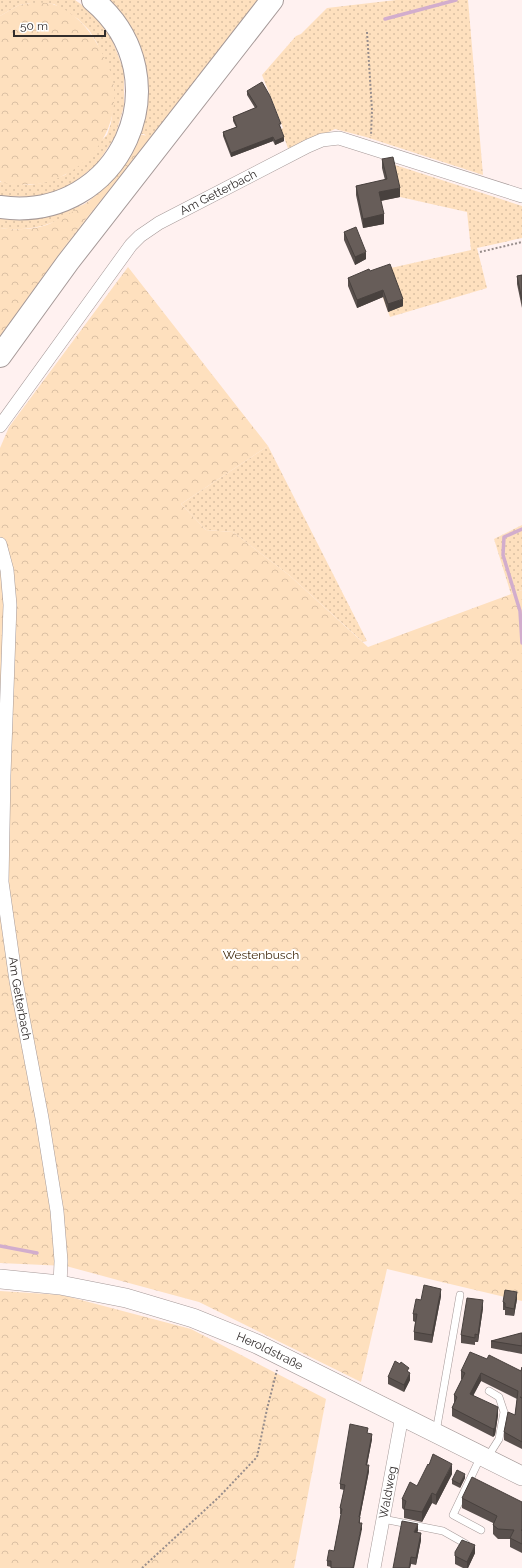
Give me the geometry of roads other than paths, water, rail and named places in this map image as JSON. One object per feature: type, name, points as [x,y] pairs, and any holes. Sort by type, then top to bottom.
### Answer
[{"type":"highway","points":[[0,207],[11,209],[37,208],[77,194],[95,182],[103,174],[116,158],[126,141],[134,118],[136,102],[136,74],[132,58],[121,32],[106,11],[93,0]]},
{"type":"highway","points":[[0,356],[63,268],[272,0]]},
{"type":"main road","name":"Heroldstraße","points":[[0,1279],[60,1285],[126,1298],[193,1318],[257,1344],[522,1476]]},
{"type":"street","name":"Am Getterbach","points":[[0,426],[131,245],[144,233],[159,223],[297,151],[322,140],[339,138],[522,196]]},
{"type":"street","name":"Am Getterbach","points":[[0,544],[7,570],[10,605],[2,882],[16,981],[42,1118],[57,1211],[61,1261],[60,1285]]},
{"type":"street","name":"Waldweg","points":[[374,1568],[402,1416]]},
{"type":"lane","points":[[436,1433],[460,1295]]},
{"type":"lane","points":[[481,1530],[453,1515],[484,1457],[499,1439],[504,1412],[499,1397],[489,1391]]},
{"type":"lane","points":[[382,1519],[443,1531],[466,1544]]},
{"type":"waterway","points":[[385,19],[456,0]]},
{"type":"waterway","points":[[522,529],[504,537],[503,555],[520,611],[522,643]]},
{"type":"waterway","points":[[0,1246],[37,1253]]},
{"type":"park label","name":"Westenbusch","points":[[261,955]]}]
